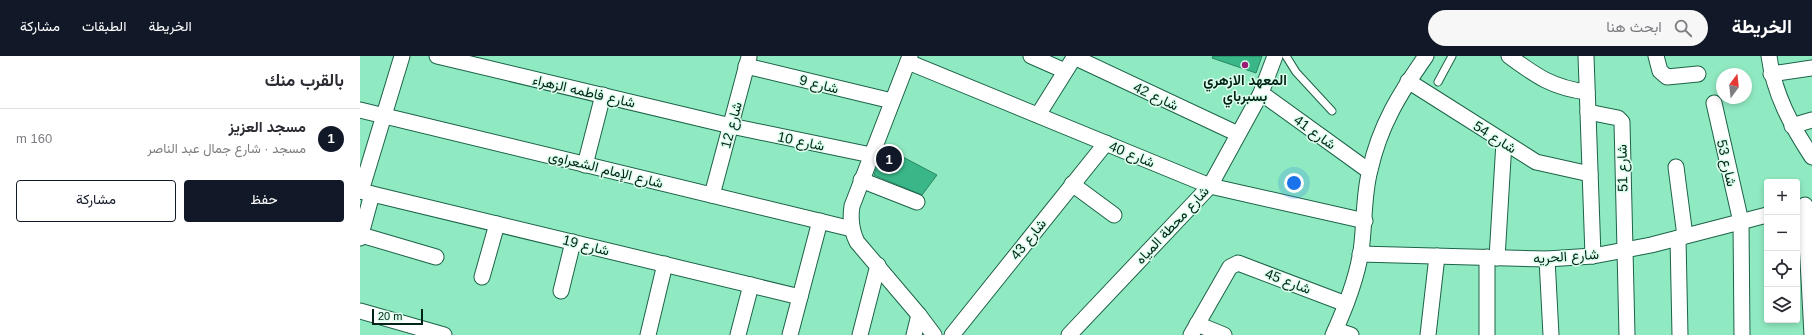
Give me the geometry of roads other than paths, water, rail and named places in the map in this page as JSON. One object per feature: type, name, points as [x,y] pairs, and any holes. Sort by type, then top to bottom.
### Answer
[{"type":"street","points":[[402,56],[364,192],[360,236],[436,257]]},
{"type":"street","name":"شارع فاطمه الزهراء","points":[[437,56],[730,126]]},
{"type":"street","points":[[1031,56],[1065,71]]},
{"type":"street","name":"شارع محطة المياه","points":[[1069,335],[1210,186],[1261,93],[1275,56]]},
{"type":"street","points":[[1351,335],[1335,332],[1346,304],[1360,254],[1364,222],[1365,193],[1369,171],[1376,145],[1386,120],[1408,81],[1426,56]]},
{"type":"street","points":[[1509,56],[1546,82],[1559,87],[1587,92]]},
{"type":"street","points":[[1586,56],[1593,256]]},
{"type":"street","points":[[1656,56],[1660,71],[1667,77],[1698,74]]},
{"type":"street","points":[[1769,56],[1771,74],[1792,126],[1812,157]]},
{"type":"street","points":[[1038,115],[1074,57]]},
{"type":"street","name":"شارع 42","points":[[1074,57],[1238,134]]},
{"type":"street","points":[[909,59],[861,180],[852,206],[850,221],[855,235],[934,335]]},
{"type":"street","name":"شارع 40","points":[[909,59],[1038,115],[1210,186],[1364,222]]},
{"type":"street","name":"شارع 9","points":[[748,61],[892,102]]},
{"type":"street","name":"شارع 12","points":[[712,195],[748,61]]},
{"type":"street","points":[[1771,74],[1812,68]]},
{"type":"street","name":"شارع 54","points":[[1408,81],[1541,164],[1590,174]]},
{"type":"street","name":"شارع 41","points":[[1261,93],[1369,171]]},
{"type":"street","points":[[585,164],[603,96]]},
{"type":"street","name":"شارع 53","points":[[1714,103],[1741,222],[1742,335]]},
{"type":"street","name":"شارع الإمام الشعراوى","points":[[360,110],[820,221],[855,235]]},
{"type":"street","name":"شارع 51","points":[[1588,112],[1618,118],[1622,122],[1624,251]]},
{"type":"street","points":[[1792,126],[1812,120]]},
{"type":"street","name":"شارع 10","points":[[730,126],[871,155]]},
{"type":"street","points":[[1487,335],[1492,258],[1504,142]]},
{"type":"street","name":"شارع 43","points":[[952,335],[1106,143]]},
{"type":"street","points":[[1676,167],[1682,237],[1680,335]]},
{"type":"street","points":[[861,180],[917,202]]},
{"type":"street","points":[[1072,184],[1114,216]]},
{"type":"street","name":"شارع 19","points":[[364,192],[800,297]]},
{"type":"street","points":[[1805,206],[1812,335]]},
{"type":"street","name":"شارع الحريه","points":[[1360,254],[1547,259],[1593,256],[1624,251],[1764,216]]},
{"type":"street","points":[[790,335],[820,221]]},
{"type":"street","points":[[482,277],[497,224]]},
{"type":"street","points":[[560,291],[573,242]]},
{"type":"street","points":[[1624,251],[1627,335]]},
{"type":"street","points":[[1428,335],[1437,256]]},
{"type":"street","points":[[1547,259],[1551,335]]},
{"type":"street","name":"شارع 45","points":[[1194,329],[1230,267],[1238,262],[1346,304]]},
{"type":"street","points":[[648,335],[665,264]]},
{"type":"street","points":[[860,335],[878,265]]},
{"type":"street","points":[[738,335],[751,285]]},
{"type":"street","points":[[360,312],[444,335]]},
{"type":"street","points":[[914,335],[919,315]]},
{"type":"street","points":[[1194,329],[1224,335]]},
{"type":"lane","points":[[1286,56],[1296,72],[1332,111]]},
{"type":"lane","points":[[1438,82],[1452,56]]},
{"type":"place","name":"المعهد الازهري بسبرباي","points":[[1245,65]]},
{"type":"place","name":"مسجد العزيز","points":[[889,159]]}]
